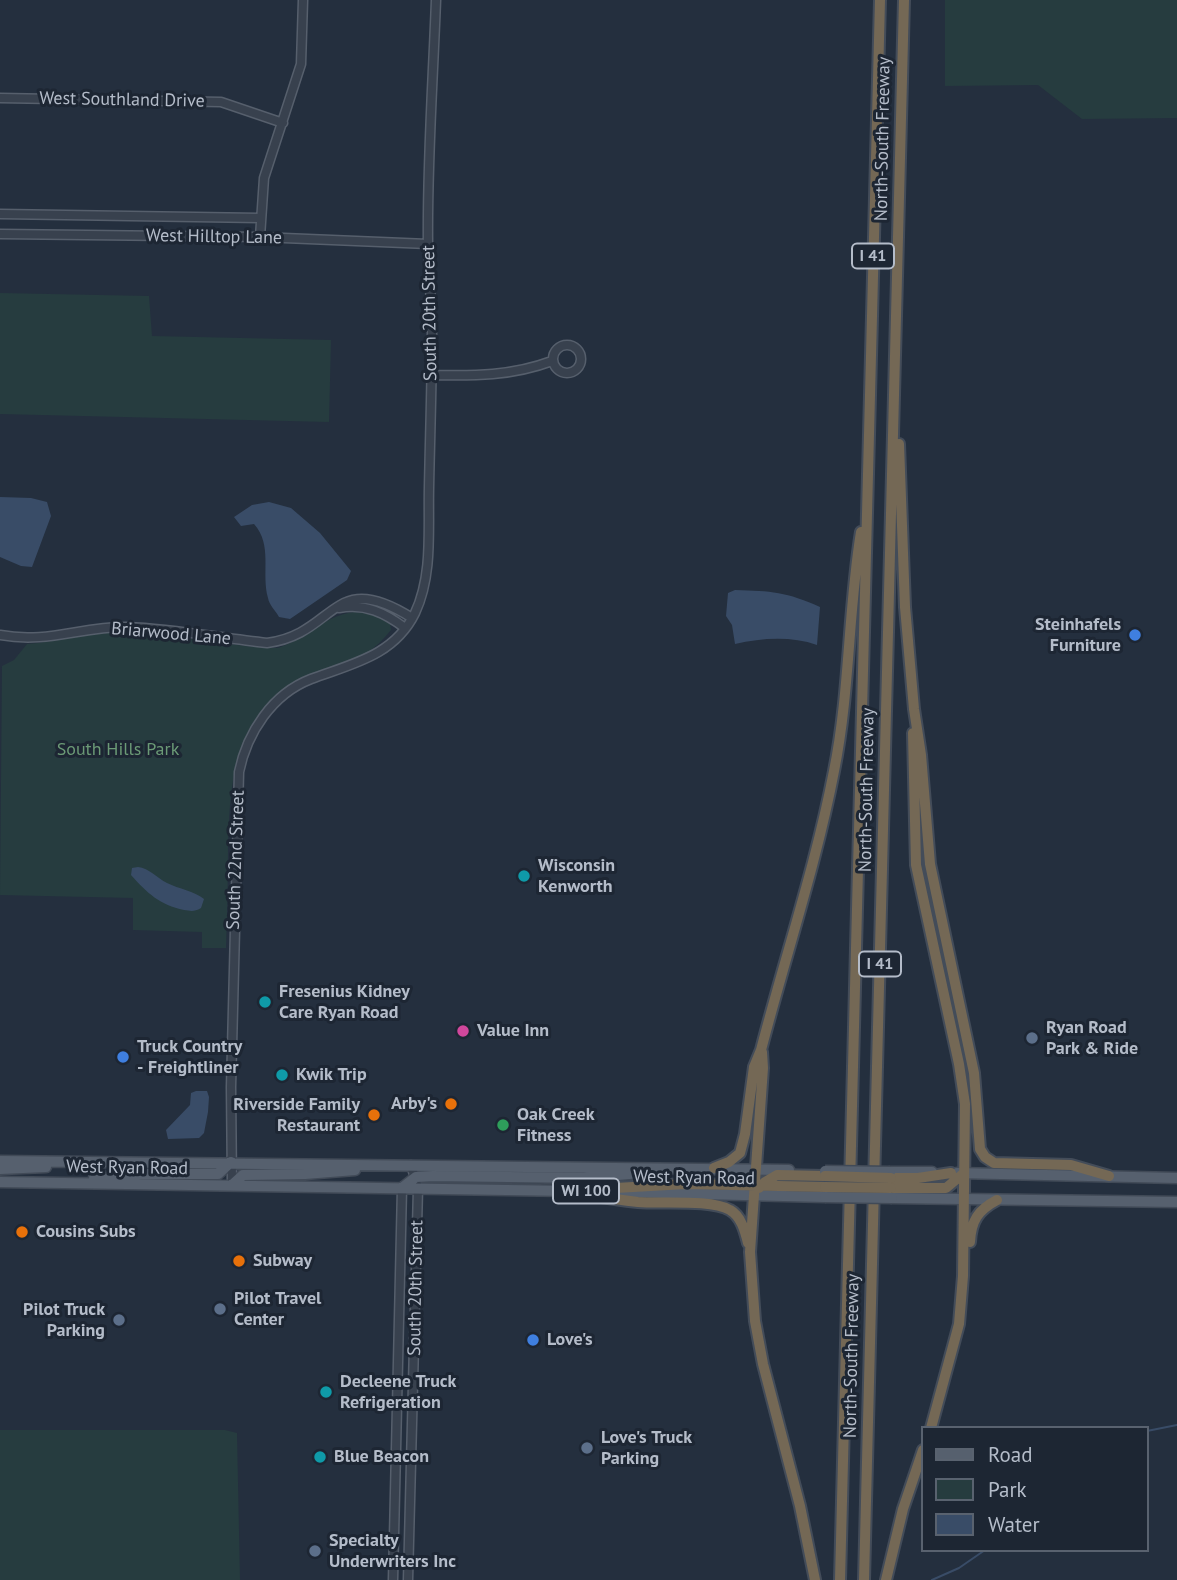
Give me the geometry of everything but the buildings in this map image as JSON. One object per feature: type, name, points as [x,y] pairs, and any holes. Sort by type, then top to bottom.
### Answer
[{"type":"highway","name":"North-South Freeway","points":[[840,1580],[880,0]]},
{"type":"highway","name":"North-South Freeway","points":[[864,1574],[904,0]]},
{"type":"highway","points":[[895,358],[905,607],[930,864],[974,1073],[980,1149],[985,1157],[994,1163],[1071,1165],[1109,1176]]},
{"type":"highway","points":[[713,1168],[729,1162],[740,1153],[754,1067],[761,1050],[835,770],[850,645],[855,572],[867,491]]},
{"type":"highway","points":[[914,709],[912,753],[916,865],[959,1064],[965,1104],[963,1276],[959,1324]]},
{"type":"highway","points":[[761,1050],[757,1189],[750,1252],[751,1281],[757,1332],[815,1580]]},
{"type":"highway","points":[[891,1184],[951,1173]]},
{"type":"highway","points":[[563,1191],[686,1184],[757,1189],[777,1175],[825,1183],[946,1188],[964,1173]]},
{"type":"highway","points":[[563,1191],[637,1202],[723,1207],[736,1214],[744,1228],[750,1252]]},
{"type":"highway","points":[[932,1426],[967,1303],[973,1222],[986,1206],[997,1200]]},
{"type":"highway","points":[[886,1580],[903,1509],[922,1453]]},
{"type":"main road","name":"West Ryan Road","points":[[0,1161],[756,1169],[825,1183]]},
{"type":"main road","points":[[0,1169],[28,1169],[77,1162]]},
{"type":"main road","points":[[70,1183],[141,1174],[218,1174],[231,1163]]},
{"type":"main road","points":[[232,1185],[243,1175],[355,1170],[372,1164]]},
{"type":"main road","points":[[402,1188],[417,1183],[584,1178],[668,1168]]},
{"type":"main road","points":[[951,1173],[1177,1178]]},
{"type":"main road","name":"West Ryan Road","points":[[0,1182],[402,1188]]},
{"type":"main road","name":"WI 100","points":[[417,1183],[563,1191]]},
{"type":"main road","name":"West Ryan Road","points":[[757,1189],[825,1183],[891,1184],[964,1200],[1177,1202]]},
{"type":"street","points":[[260,237],[264,178],[301,64],[303,0]]},
{"type":"street","name":"South 20th Street","points":[[409,623],[427,570],[432,375],[428,244],[436,0]]},
{"type":"street","name":"West Southland Drive","points":[[0,98],[221,102],[283,123]]},
{"type":"street","name":"West Hilltop Lane","points":[[0,214],[260,218]]},
{"type":"street","name":"West Hilltop Lane","points":[[0,233],[260,237],[428,244]]},
{"type":"street","points":[[432,375],[484,376],[511,373],[552,361]]},
{"type":"street","name":"Briarwood Lane","points":[[0,635],[50,638],[92,629],[127,627],[267,643],[286,641],[342,602],[358,598],[377,599],[409,623]]},
{"type":"street","name":"South 22nd Street","points":[[232,1185],[234,956],[241,761],[250,736],[264,715],[287,694],[310,680],[367,660],[388,646],[409,623]]},
{"type":"street","name":"South 20th Street","points":[[408,1580],[417,1183],[411,1165]]},
{"type":"street","name":"South 20th Street","points":[[393,1580],[402,1188]]},
{"type":"green space","points":[[945,0],[1177,0],[1177,118],[1082,119],[1038,85],[945,86]]},
{"type":"green space","points":[[0,293],[149,296],[152,336],[331,340],[329,422],[0,414]]},
{"type":"green space","name":"South Hills Park","points":[[354,612],[369,613],[381,618],[390,623],[391,630],[367,653],[291,686],[271,701],[256,718],[245,738],[238,759],[230,805],[226,948],[202,948],[202,932],[133,930],[133,898],[0,895],[2,666],[14,660],[27,644],[117,632],[278,648],[332,618]]},
{"type":"green space","points":[[0,1430],[225,1430],[237,1433],[240,1580],[0,1580]]},
{"type":"water","points":[[0,497],[31,498],[47,502],[51,516],[32,567],[21,566],[0,557]]},
{"type":"water","points":[[269,502],[291,508],[320,533],[351,571],[347,580],[290,619],[279,617],[269,601],[265,550],[260,532],[254,524],[241,526],[234,517],[252,505]]},
{"type":"water","points":[[735,590],[779,593],[820,607],[817,645],[776,639],[735,644],[732,625],[726,616],[728,593]]},
{"type":"water","points":[[138,867],[167,883],[200,896],[204,899],[201,908],[194,911],[184,910],[154,897],[131,875],[132,868]]},
{"type":"water","points":[[207,1091],[209,1097],[204,1133],[199,1138],[168,1139],[166,1130],[190,1105],[191,1093]]},
{"type":"waterway","points":[[1149,1431],[1177,1425]]},
{"type":"waterway","points":[[932,1580],[959,1568],[982,1552]]},
{"type":"place","name":"Steinhafels Furniture","points":[[1135,635]]},
{"type":"place","name":"Wisconsin Kenworth","points":[[524,876]]},
{"type":"place","name":"Fresenius Kidney Care Ryan Road","points":[[265,1002]]},
{"type":"place","name":"Value Inn","points":[[463,1031]]},
{"type":"place","name":"Ryan Road Park & Ride","points":[[1032,1038]]},
{"type":"place","name":"Truck Country - Freightliner","points":[[123,1057]]},
{"type":"place","name":"Kwik Trip","points":[[282,1075]]},
{"type":"place","name":"Arby's","points":[[451,1104]]},
{"type":"place","name":"Riverside Family Restaurant","points":[[374,1115]]},
{"type":"place","name":"Oak Creek Fitness","points":[[503,1125]]},
{"type":"place","name":"Cousins Subs","points":[[22,1232]]},
{"type":"place","name":"Subway","points":[[239,1261]]},
{"type":"place","name":"Pilot Travel Center","points":[[220,1309]]},
{"type":"place","name":"Pilot Truck Parking","points":[[119,1320]]},
{"type":"place","name":"Love's","points":[[533,1340]]},
{"type":"place","name":"Decleene Truck Refrigeration","points":[[326,1392]]},
{"type":"place","name":"Love's Truck Parking","points":[[587,1448]]},
{"type":"place","name":"Blue Beacon","points":[[320,1457]]},
{"type":"place","name":"Specialty Underwriters Inc","points":[[315,1551]]}]
